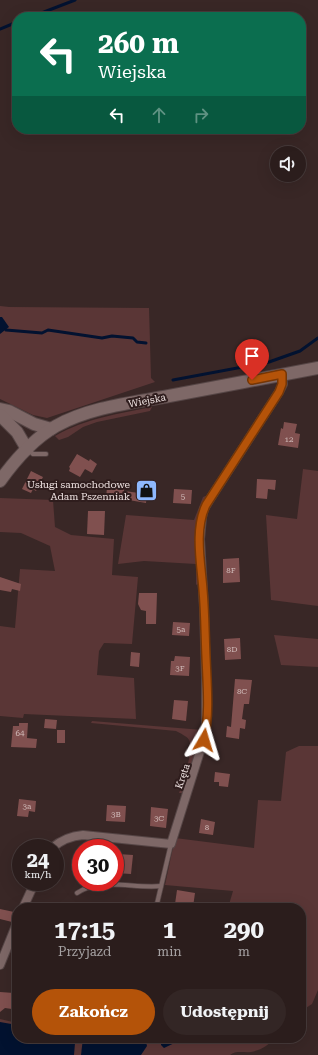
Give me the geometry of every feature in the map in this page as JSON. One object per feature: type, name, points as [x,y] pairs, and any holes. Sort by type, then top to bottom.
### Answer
[{"type":"street","name":"Wiejska","points":[[0,481],[27,449],[51,429],[80,416],[105,408],[318,368]]},
{"type":"street","name":"Kręta","points":[[171,844],[206,728],[204,608],[200,549],[202,517],[204,509],[210,499],[279,392],[282,384],[282,374]]},
{"type":"street","points":[[0,408],[34,424],[51,429]]},
{"type":"street","points":[[0,415],[18,432],[27,449]]},
{"type":"street","points":[[64,839],[83,835],[171,844]]},
{"type":"street","points":[[26,903],[31,891]]},
{"type":"street","points":[[0,965],[12,935]]},
{"type":"lane","points":[[27,449],[31,453],[46,454]]},
{"type":"lane","points":[[157,903],[171,844]]},
{"type":"lane","points":[[77,893],[88,887],[99,885],[161,886]]},
{"type":"shaded area","points":[[0,306],[149,308],[151,378],[155,382],[47,418],[33,415],[0,399]]},
{"type":"shaded area","points":[[152,407],[150,411],[97,422],[83,427],[68,437],[59,440],[55,436],[91,421]]},
{"type":"shaded area","points":[[303,469],[318,471],[318,606],[271,600],[266,515],[297,519]]},
{"type":"shaded area","points":[[208,495],[204,501],[199,583],[196,585],[196,564],[144,561],[118,564],[126,515],[194,520],[203,497]]},
{"type":"shaded area","points":[[0,498],[53,500],[55,527],[71,535],[114,539],[112,575],[138,577],[132,644],[104,643],[99,651],[97,675],[134,678],[136,719],[24,714],[23,718],[0,716],[0,626],[15,628],[20,569],[55,571],[50,546],[21,533],[0,532]]},
{"type":"shaded area","points":[[274,635],[318,639],[318,667],[281,665]]},
{"type":"shaded area","points":[[92,721],[203,730],[184,793],[179,793],[190,751],[190,744],[187,737],[176,731],[91,723]]},
{"type":"shaded area","points":[[299,746],[318,746],[318,990],[312,1004],[306,1008],[306,903],[229,903],[233,891],[165,885],[175,838],[254,848],[258,800],[281,801],[286,752]]},
{"type":"shaded area","points":[[0,1019],[12,1022],[12,1043],[269,1043],[262,1049],[251,1052],[232,1053],[230,1055],[0,1055]]},
{"type":"water","points":[[0,317],[2,317],[9,327],[0,334]]},
{"type":"water","points":[[0,1022],[12,1024],[12,1043],[75,1043],[74,1055],[0,1055]]},
{"type":"water","points":[[82,1043],[146,1043],[147,1046],[141,1055],[81,1055]]},
{"type":"water","points":[[161,1043],[174,1043],[164,1048]]},
{"type":"building","points":[[284,422],[297,424],[295,433],[300,434],[298,448],[278,445],[281,428],[283,429]]},
{"type":"building","points":[[77,454],[89,461],[90,459],[97,464],[92,473],[85,469],[80,477],[69,471],[69,467]]},
{"type":"building","points":[[31,471],[43,477],[36,491],[33,489],[31,493],[22,489]]},
{"type":"building","points":[[257,479],[276,480],[275,490],[268,489],[267,499],[256,498]]},
{"type":"building","points":[[107,487],[124,488],[124,491],[147,494],[146,503],[123,499],[123,501],[106,499]]},
{"type":"building","points":[[174,489],[192,490],[191,504],[173,503]]},
{"type":"building","points":[[88,511],[105,511],[104,535],[87,534]]},
{"type":"building","points":[[239,558],[240,582],[223,583],[223,559]]},
{"type":"building","points":[[0,577],[21,584],[20,591],[12,589],[11,592],[0,590]]},
{"type":"building","points":[[139,593],[157,593],[156,624],[146,624],[146,611],[141,610],[138,604]]},
{"type":"building","points":[[173,622],[190,623],[189,636],[172,635]]},
{"type":"building","points":[[240,638],[241,659],[225,660],[224,639]]},
{"type":"building","points":[[131,652],[140,653],[139,667],[130,666]]},
{"type":"building","points":[[175,656],[190,657],[189,676],[170,675],[171,661],[174,661]]},
{"type":"building","points":[[235,679],[252,680],[249,704],[244,704],[242,719],[246,720],[245,729],[240,728],[239,739],[226,737],[227,726],[231,727]]},
{"type":"building","points":[[174,700],[188,701],[186,721],[172,719]]},
{"type":"building","points":[[45,719],[57,720],[56,729],[44,728]]},
{"type":"building","points":[[19,723],[28,723],[27,738],[37,739],[36,748],[11,747],[13,726],[19,726]]},
{"type":"building","points":[[57,730],[65,730],[65,743],[57,743]]},
{"type":"building","points":[[215,772],[230,774],[228,787],[219,786],[219,782],[214,782]]},
{"type":"building","points":[[19,799],[36,801],[35,812],[29,811],[28,817],[17,816]]},
{"type":"building","points":[[107,805],[126,806],[125,822],[106,821]]},
{"type":"building","points":[[151,807],[168,809],[166,828],[150,826]]},
{"type":"building","points":[[201,819],[215,822],[213,835],[199,833]]},
{"type":"building","points":[[124,854],[133,855],[131,874],[124,874]]},
{"type":"building","points":[[177,890],[195,893],[194,903],[175,903]]},
{"type":"building","points":[[0,909],[12,912],[12,922],[0,919]]},
{"type":"building","points":[[0,992],[12,993],[12,1009],[5,1008],[0,1012]]},
{"type":"waterway","points":[[44,12],[75,0]]},
{"type":"waterway","points":[[0,29],[12,24]]},
{"type":"waterway","points":[[6,330],[42,333],[48,330],[102,338],[112,336],[133,338],[137,342],[146,343]]},
{"type":"waterway","points":[[173,380],[269,362],[300,351],[318,338]]},
{"type":"place","name":"Usługi samochodowe Adam Pszenniak","points":[[146,490]]},
{"type":"route","points":[[204,740],[207,710],[204,608],[200,560],[200,524],[206,505],[279,392],[283,382],[282,374],[252,380]]}]
